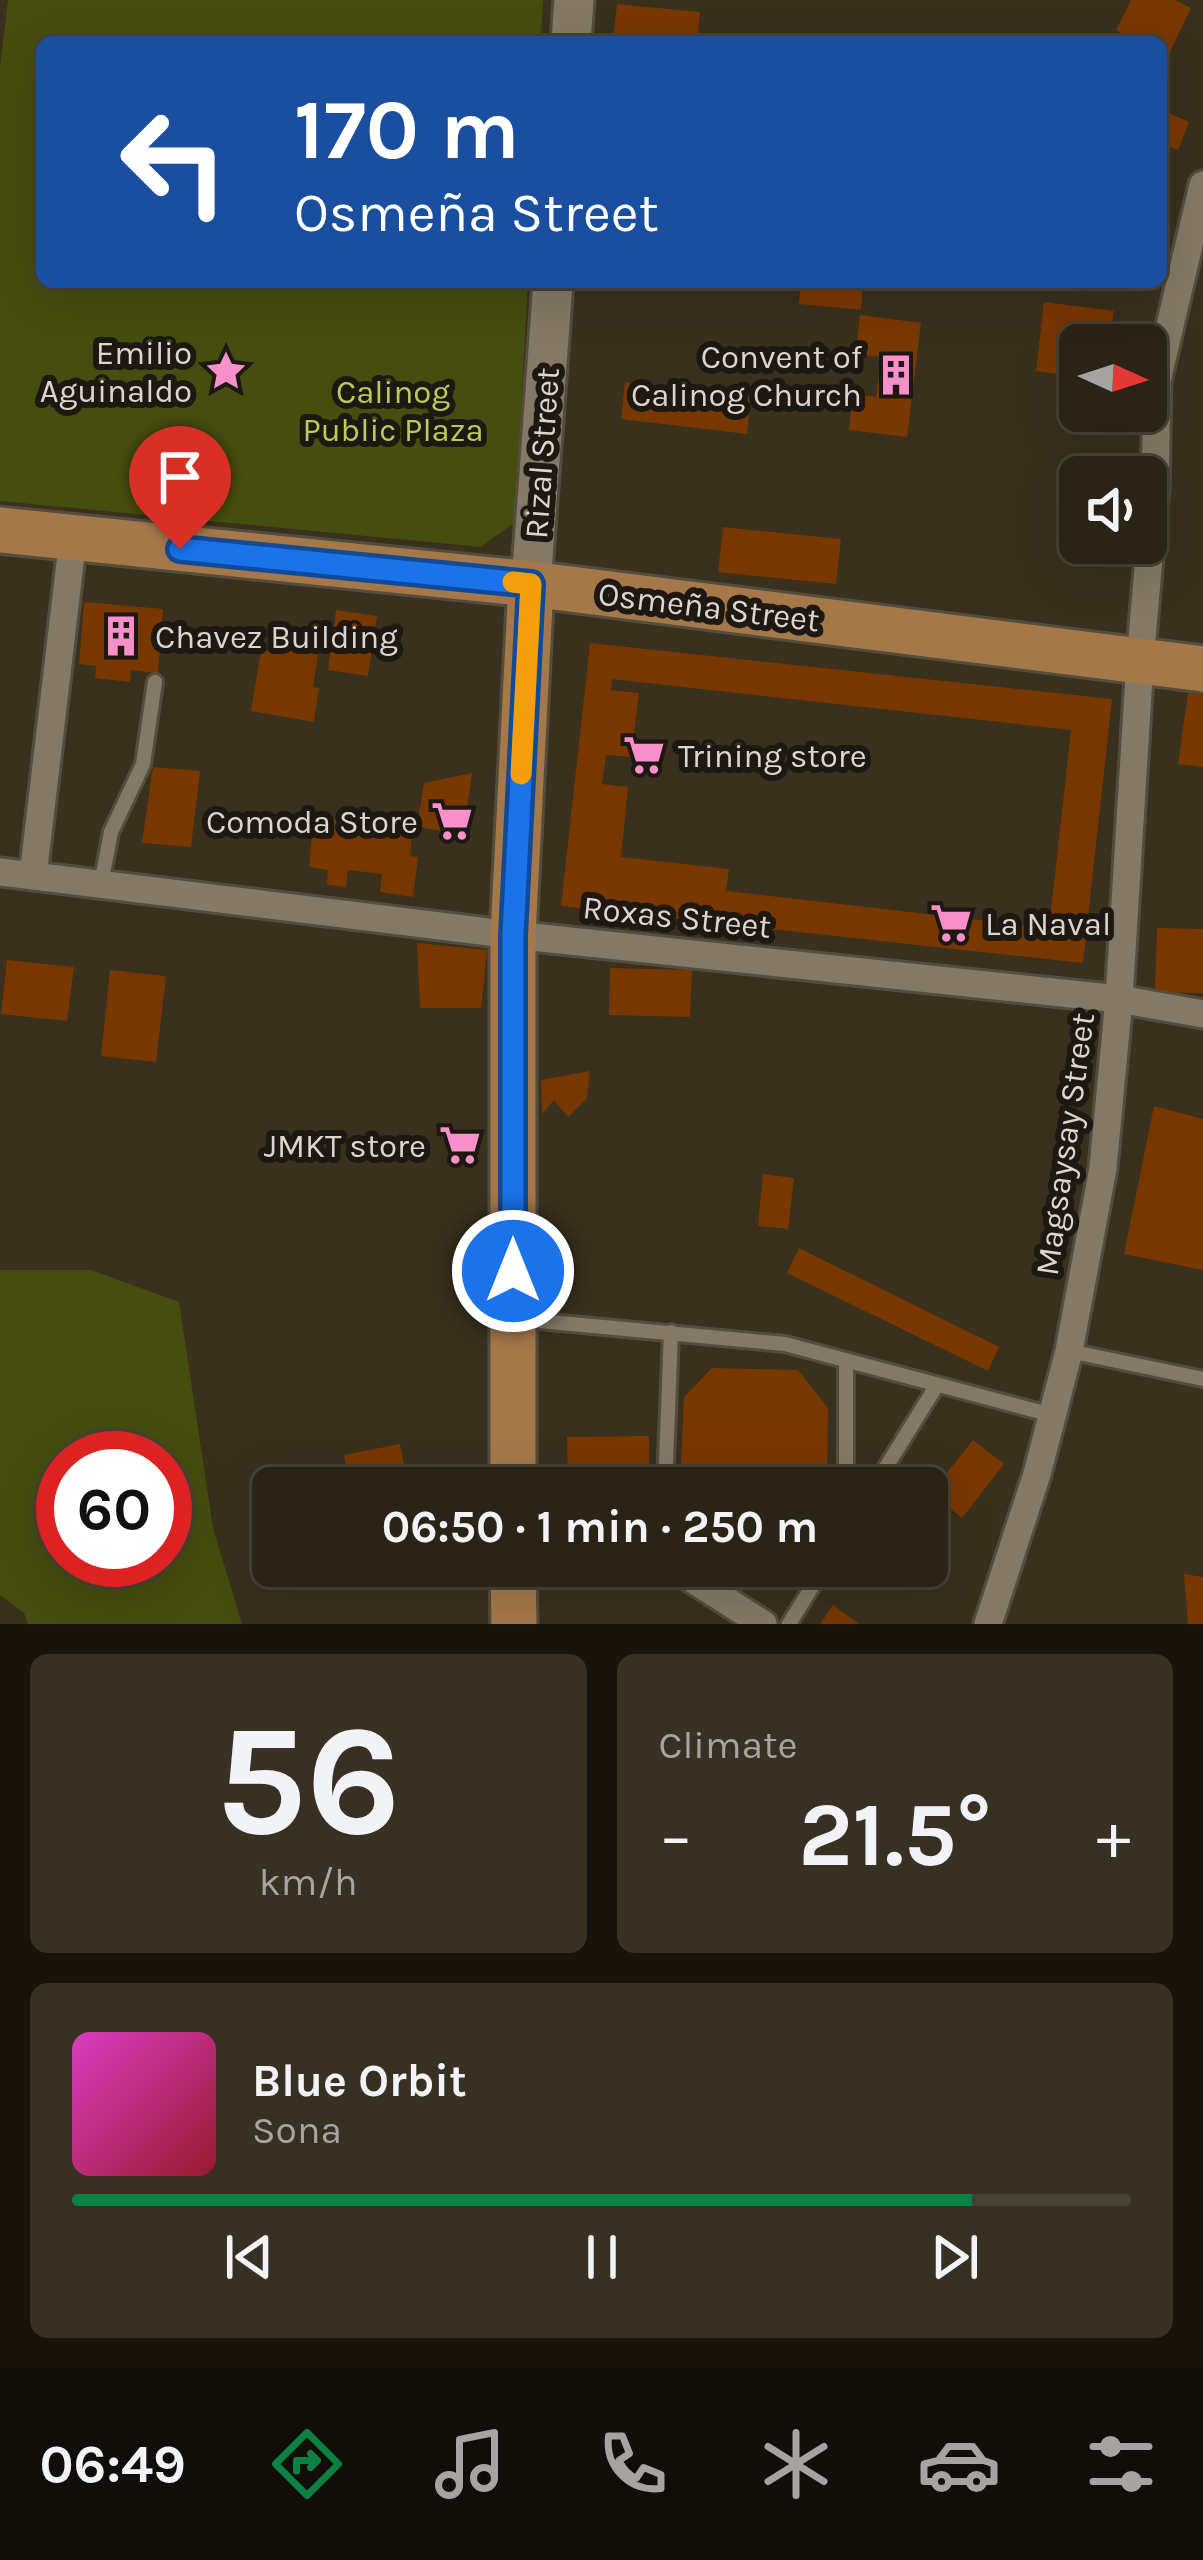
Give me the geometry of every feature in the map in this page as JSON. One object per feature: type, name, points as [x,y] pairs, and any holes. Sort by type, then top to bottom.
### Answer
[{"type":"main road","name":"Osmeña Street","points":[[0,530],[531,584],[1203,669]]},
{"type":"main road","name":"Rizal Street","points":[[513,1467],[513,935],[531,584]]},
{"type":"main road","points":[[513,1587],[514,1624]]},
{"type":"street","points":[[571,36],[574,0]]},
{"type":"street","name":"Magsaysay Street","points":[[988,1624],[1037,1474],[1069,1351],[1103,1168],[1155,489],[1156,381],[1203,185]]},
{"type":"street","name":"Rizal Street","points":[[531,584],[554,288]]},
{"type":"street","points":[[33,876],[73,538]]},
{"type":"street","name":"Roxas Street","points":[[0,872],[513,935],[1119,999],[1203,1013]]},
{"type":"street","points":[[705,1587],[763,1624]]},
{"type":"lane","points":[[100,884],[111,832],[142,764],[155,682]]},
{"type":"lane","points":[[513,1319],[785,1344],[1052,1415]]},
{"type":"lane","points":[[666,1467],[671,1332]]},
{"type":"lane","points":[[1069,1351],[1203,1379]]},
{"type":"lane","points":[[846,1361],[846,1467]]},
{"type":"lane","points":[[886,1467],[937,1385]]},
{"type":"lane","points":[[789,1624],[812,1587]]},
{"type":"green space","name":"Calinog Public Plaza","points":[[8,0],[543,0],[541,36],[36,36],[36,288],[528,288],[515,522],[481,547],[0,501],[0,66]]},
{"type":"green space","points":[[0,1270],[91,1270],[179,1302],[213,1528],[242,1624],[28,1624],[24,1613],[0,1595]]},
{"type":"building","points":[[1131,0],[1175,0],[1191,8],[1168,56],[1167,36],[1128,36],[1116,30]]},
{"type":"building","points":[[617,4],[700,12],[698,36],[614,36]]},
{"type":"building","points":[[1167,113],[1189,122],[1178,150],[1167,145]]},
{"type":"building","points":[[800,288],[863,288],[861,310],[799,304]]},
{"type":"building","points":[[1044,302],[1114,311],[1112,324],[1059,324],[1059,374],[1036,371]]},
{"type":"building","name":"Convent of Calinog Church","points":[[860,315],[921,323],[907,437],[849,430],[853,394],[876,397],[881,357],[856,354]]},
{"type":"building","points":[[625,382],[751,396],[747,434],[621,419]]},
{"type":"building","points":[[723,527],[841,539],[836,584],[718,572]]},
{"type":"building","name":"Chavez Building","points":[[84,602],[163,609],[158,673],[131,670],[130,682],[95,678],[96,666],[79,664]]},
{"type":"building","points":[[336,610],[377,616],[368,676],[328,670]]},
{"type":"building","points":[[280,628],[321,635],[313,687],[319,688],[314,722],[251,711],[261,650],[276,652]]},
{"type":"building","points":[[590,643],[1112,699],[1083,963],[561,906]],"holes":[[[612,679],[1071,730],[1049,928],[726,891],[729,869],[621,857],[628,787],[602,784],[606,755],[631,757],[639,693],[611,690]]]},
{"type":"building","points":[[1188,693],[1203,695],[1203,767],[1178,764]]},
{"type":"building","points":[[153,767],[200,771],[191,847],[142,843]]},
{"type":"building","points":[[472,773],[463,834],[417,827],[424,783]]},
{"type":"building","points":[[314,817],[413,828],[410,856],[418,857],[413,897],[380,892],[382,874],[348,870],[346,887],[327,885],[328,870],[309,867]]},
{"type":"building","points":[[1157,928],[1203,929],[1203,993],[1155,992]]},
{"type":"building","points":[[417,943],[487,950],[481,1008],[420,1008]]},
{"type":"building","points":[[7,960],[74,967],[67,1021],[1,1014]]},
{"type":"building","points":[[610,968],[692,970],[690,1017],[609,1015]]},
{"type":"building","points":[[110,970],[166,976],[156,1062],[101,1056]]},
{"type":"building","points":[[590,1071],[587,1098],[568,1117],[554,1100],[542,1114],[541,1080]]},
{"type":"building","points":[[1154,1106],[1203,1119],[1203,1270],[1124,1254]]},
{"type":"building","points":[[763,1174],[794,1178],[788,1229],[758,1226]]},
{"type":"building","points":[[799,1248],[999,1347],[988,1371],[787,1273]]},
{"type":"building","points":[[712,1368],[798,1370],[828,1408],[827,1467],[681,1467],[684,1397]]},
{"type":"building","points":[[649,1436],[649,1467],[568,1467],[567,1437]]},
{"type":"building","points":[[973,1440],[1004,1464],[962,1518],[948,1507],[948,1472]]},
{"type":"building","points":[[400,1444],[404,1467],[346,1467],[344,1455]]},
{"type":"building","points":[[1184,1574],[1203,1577],[1203,1624],[1188,1624]]},
{"type":"building","points":[[833,1605],[859,1624],[820,1624]]},
{"type":"slow traffic","points":[[513,582],[531,584],[521,774]]},
{"type":"place","name":"Emilio Aguinaldo","points":[[226,371]]},
{"type":"place","name":"Convent of Calinog Church","points":[[896,375]]},
{"type":"place","name":"Chavez Building","points":[[121,636]]},
{"type":"place","name":"Trining store","points":[[644,755]]},
{"type":"place","name":"Comoda Store","points":[[452,821]]},
{"type":"place","name":"La Naval","points":[[951,923]]},
{"type":"place","name":"JMKT store","points":[[460,1145]]},
{"type":"route","points":[[180,549],[531,584],[513,935],[513,1271]]}]
